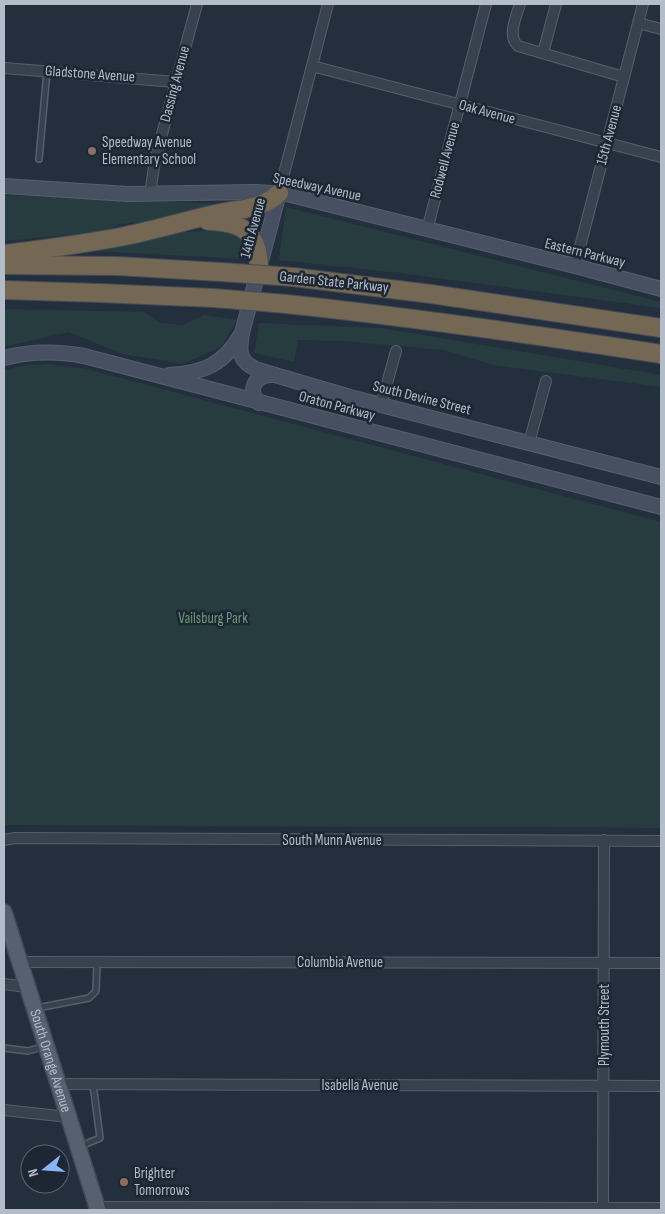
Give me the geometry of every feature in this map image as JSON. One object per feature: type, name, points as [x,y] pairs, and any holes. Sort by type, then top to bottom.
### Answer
[{"type":"highway","points":[[4,254],[97,241],[259,206],[270,201],[279,193]]},
{"type":"highway","points":[[182,222],[222,222],[241,227],[253,238],[258,250],[259,266]]},
{"type":"highway","name":"Garden State Parkway","points":[[4,265],[117,266],[293,277],[432,294],[661,328]]},
{"type":"highway","name":"Garden State Parkway","points":[[4,290],[214,298],[286,304],[416,319],[661,354]]},
{"type":"highway","points":[[576,342],[661,362]]},
{"type":"main road","name":"Speedway Avenue","points":[[4,186],[105,193],[279,193],[500,248]]},
{"type":"main road","name":"14th Avenue","points":[[156,374],[187,373],[209,367],[228,354],[242,333],[279,193]]},
{"type":"main road","name":"Eastern Parkway","points":[[500,248],[661,289]]},
{"type":"main road","name":"South Devine Street","points":[[242,333],[240,349],[242,358],[244,362],[258,370],[381,405],[658,478]]},
{"type":"main road","name":"Oraton Parkway","points":[[4,357],[48,351],[73,354],[156,374],[259,403],[661,507]]},
{"type":"main road","points":[[259,403],[252,390],[255,382],[265,375],[275,375]]},
{"type":"main road","name":"South Orange Avenue","points":[[4,912],[97,1208]]},
{"type":"street","name":"Dassing Avenue","points":[[150,194],[155,160],[197,4]]},
{"type":"street","name":"14th Avenue","points":[[279,193],[328,4]]},
{"type":"street","name":"Rodwell Avenue","points":[[427,230],[486,4]]},
{"type":"street","points":[[520,4],[512,37],[514,43],[518,46],[624,77]]},
{"type":"street","points":[[543,54],[556,4]]},
{"type":"street","name":"15th Avenue","points":[[575,266],[643,4]]},
{"type":"street","points":[[638,23],[661,29]]},
{"type":"street","name":"Oak Avenue","points":[[312,66],[661,157]]},
{"type":"street","name":"Gladstone Avenue","points":[[4,68],[176,82]]},
{"type":"street","points":[[381,405],[396,351]]},
{"type":"street","points":[[530,443],[546,380]]},
{"type":"street","name":"South Munn Avenue","points":[[4,840],[25,838],[661,841]]},
{"type":"street","name":"Plymouth Street","points":[[603,1209],[604,840]]},
{"type":"street","name":"Columbia Avenue","points":[[20,962],[661,963]]},
{"type":"street","points":[[4,984],[27,987]]},
{"type":"street","name":"Isabella Avenue","points":[[58,1084],[661,1086]]},
{"type":"street","points":[[4,1110],[68,1117]]},
{"type":"street","points":[[97,1208],[661,1208]]},
{"type":"lane","points":[[39,158],[47,71]]},
{"type":"lane","points":[[34,1008],[89,998],[96,991],[97,962]]},
{"type":"lane","points":[[4,1048],[28,1051],[46,1046]]},
{"type":"lane","points":[[78,1148],[100,1138],[93,1084]]},
{"type":"green space","points":[[4,195],[224,204],[154,221],[118,224],[107,231],[4,241]]},
{"type":"green space","points":[[286,207],[661,302],[661,308],[400,273],[279,260]]},
{"type":"green space","points":[[226,230],[247,243],[246,259],[92,251],[95,247],[167,233]]},
{"type":"green space","points":[[4,309],[144,312],[160,323],[183,325],[204,315],[237,320],[221,347],[183,364],[122,354],[69,332],[4,347]]},
{"type":"green space","points":[[259,323],[381,328],[661,375],[661,387],[493,365],[444,350],[342,341],[298,340],[294,362],[254,353]]},
{"type":"green space","name":"Vailsburg Park","points":[[48,364],[91,370],[661,522],[661,828],[4,825],[4,370],[25,365]]},
{"type":"place","name":"Speedway Avenue Elementary School","points":[[92,151]]},
{"type":"place","name":"Brighter Tomorrows","points":[[124,1182]]}]
